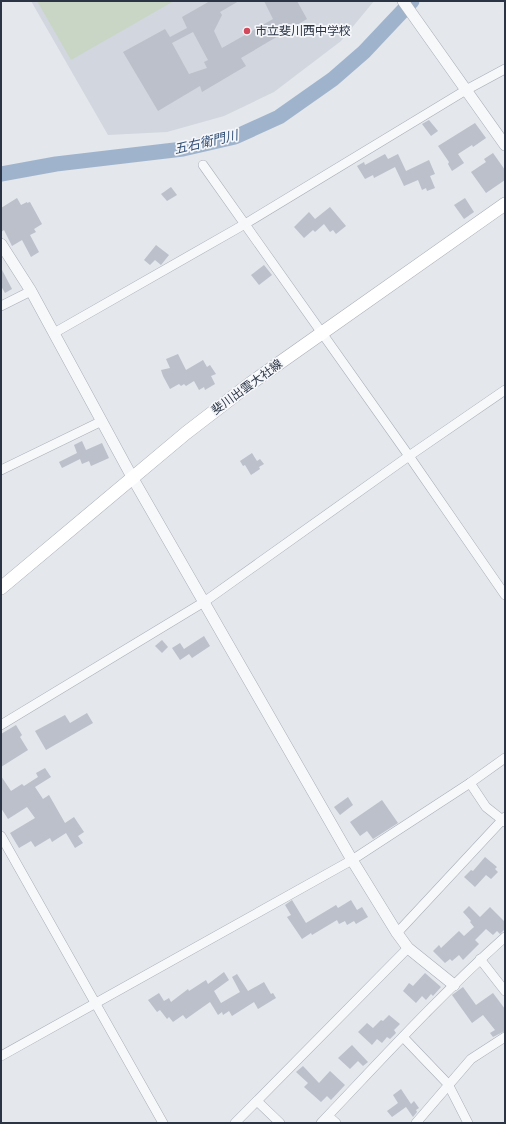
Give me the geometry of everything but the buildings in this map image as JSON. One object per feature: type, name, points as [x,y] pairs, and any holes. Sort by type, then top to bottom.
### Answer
[{"type":"main road","name":"斐川出雲大社線","points":[[1,588],[132,477],[251,383],[505,204]]},
{"type":"street","points":[[403,1],[505,145]]},
{"type":"street","points":[[54,333],[245,224],[466,90],[505,69]]},
{"type":"street","points":[[203,165],[409,456],[505,595]]},
{"type":"street","points":[[1,244],[31,291],[132,477],[352,860],[397,933],[408,948],[454,985]]},
{"type":"street","points":[[1,306],[31,291]]},
{"type":"street","points":[[1,725],[204,602],[409,456],[505,390]]},
{"type":"street","points":[[1,470],[102,421]]},
{"type":"street","points":[[1,1056],[352,860],[470,783],[505,758]]},
{"type":"street","points":[[397,933],[504,820],[486,806],[470,783]]},
{"type":"street","points":[[1,836],[163,1123]]},
{"type":"street","points":[[320,1123],[454,985],[505,937]]},
{"type":"street","points":[[235,1123],[408,948]]},
{"type":"street","points":[[480,959],[505,991]]},
{"type":"street","points":[[403,1037],[448,1084],[468,1123]]},
{"type":"street","points":[[416,1123],[471,1059],[505,1037]]},
{"type":"street","points":[[257,1101],[280,1123]]},
{"type":"street","points":[[328,1116],[336,1123]]},
{"type":"shaded area","points":[[31,1],[374,1],[341,41],[274,92],[224,116],[167,132],[108,135]]},
{"type":"green space","points":[[37,1],[174,1],[71,60]]},
{"type":"waterway","name":"五右衛門川","points":[[1,174],[56,164],[183,149],[235,137],[279,117],[333,79],[364,52],[412,1]]},
{"type":"place","name":"市立斐川西中学校","points":[[247,31]]}]
